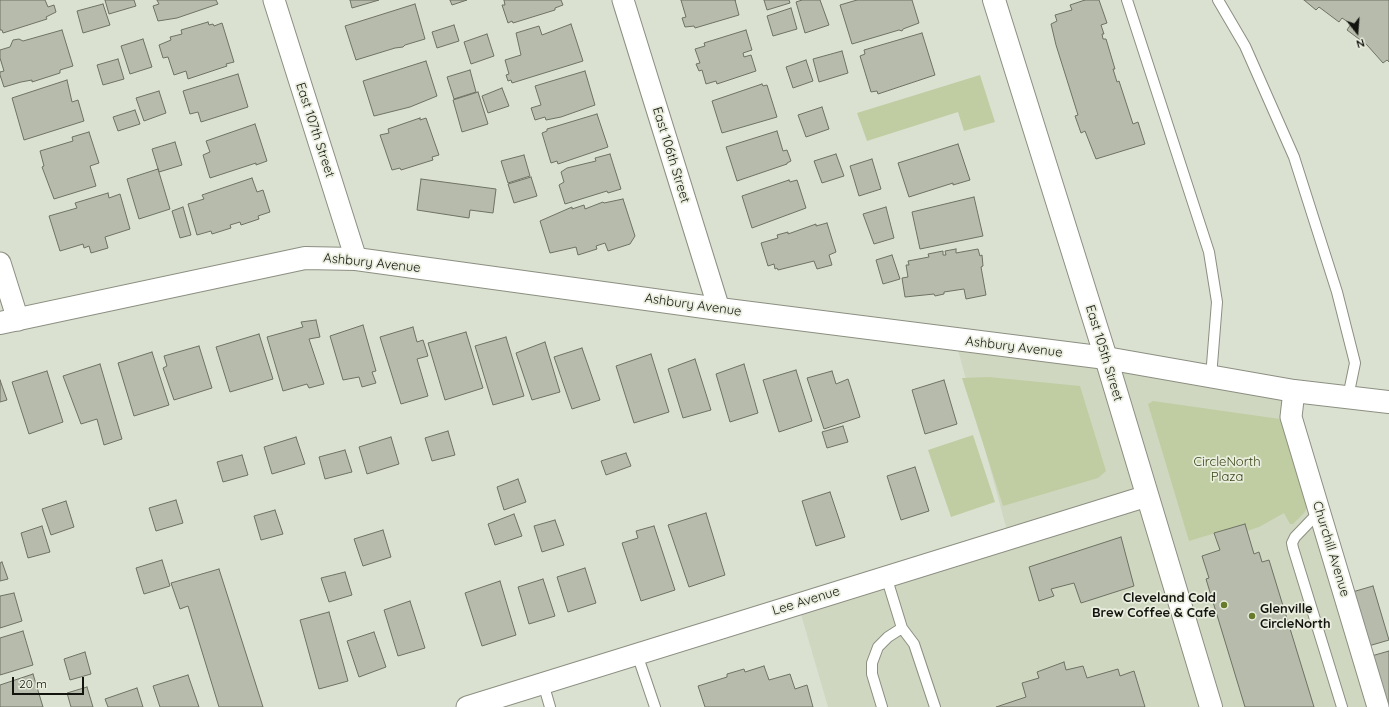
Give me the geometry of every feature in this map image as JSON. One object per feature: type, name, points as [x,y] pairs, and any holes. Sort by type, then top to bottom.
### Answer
[{"type":"street","name":"East 107th Street","points":[[274,0],[356,259]]},
{"type":"street","name":"East 106th Street","points":[[623,0],[719,309]]},
{"type":"street","name":"East 105th Street","points":[[994,0],[1106,358],[1210,707]]},
{"type":"street","name":"Ashbury Avenue","points":[[9,321],[305,258],[356,259],[719,309],[1106,358],[1294,391],[1389,402]]},
{"type":"street","points":[[0,263],[9,321]]},
{"type":"street","name":"Churchill Avenue","points":[[1294,391],[1291,417],[1378,707]]},
{"type":"street","name":"Lee Avenue","points":[[467,707],[1147,496]]},
{"type":"lane","points":[[1126,0],[1209,252],[1216,302],[1211,377]]},
{"type":"lane","points":[[1218,0],[1245,46],[1294,157],[1337,292],[1355,363],[1348,397]]},
{"type":"lane","points":[[1319,512],[1295,537],[1292,543],[1342,707]]},
{"type":"lane","points":[[886,576],[902,628],[914,644],[935,707]]},
{"type":"lane","points":[[882,707],[872,674],[872,663],[878,647],[888,637],[902,628]]},
{"type":"lane","points":[[637,654],[655,707]]},
{"type":"lane","points":[[543,683],[550,707]]},
{"type":"shaded area","points":[[955,339],[1294,391],[1379,707],[828,707],[798,604],[1009,538]]},
{"type":"green space","points":[[980,75],[995,122],[964,131],[958,112],[867,141],[857,113]]},
{"type":"green space","points":[[989,377],[1080,386],[1106,471],[1098,478],[1003,506],[962,378]]},
{"type":"green space","name":"CircleNorth Plaza","points":[[1153,401],[1280,419],[1308,503],[1305,512],[1293,524],[1290,524],[1284,513],[1259,527],[1247,531],[1245,524],[1189,541],[1148,404]]},
{"type":"green space","points":[[973,435],[995,502],[951,517],[928,450]]},
{"type":"building","points":[[0,0],[45,0],[48,7],[54,5],[56,12],[46,17],[47,19],[3,33],[2,30],[0,30]]},
{"type":"building","points":[[105,0],[134,0],[136,6],[109,14]]},
{"type":"building","points":[[157,0],[216,0],[218,4],[177,18],[158,21],[153,6],[159,4]]},
{"type":"building","points":[[350,0],[379,0],[352,8]]},
{"type":"building","points":[[450,0],[467,0],[452,5]]},
{"type":"building","points":[[504,0],[561,0],[563,5],[555,8],[555,10],[513,23],[512,21],[508,23],[502,5],[505,5]]},
{"type":"building","points":[[681,0],[735,0],[739,15],[695,28],[694,26],[685,27],[682,18],[686,17]]},
{"type":"building","points":[[764,0],[789,0],[790,3],[767,10]]},
{"type":"building","points":[[802,0],[820,0],[829,25],[805,33],[796,2]]},
{"type":"building","points":[[857,0],[912,0],[919,23],[903,29],[902,31],[899,30],[852,44],[840,5]]},
{"type":"building","points":[[1085,0],[1099,0],[1107,23],[1101,25],[1104,34],[1102,34],[1103,39],[1106,39],[1115,69],[1113,69],[1117,82],[1119,81],[1133,124],[1138,122],[1145,144],[1096,159],[1085,131],[1081,133],[1075,116],[1078,115],[1051,24],[1057,21],[1055,15],[1072,10],[1070,5]]},
{"type":"building","points":[[1304,0],[1389,0],[1389,62],[1387,60],[1383,63],[1367,45],[1347,30],[1351,24],[1342,18],[1339,22],[1319,7],[1316,10]]},
{"type":"building","points":[[103,4],[110,25],[83,33],[77,11]]},
{"type":"building","points":[[415,4],[425,39],[403,47],[356,60],[345,26]]},
{"type":"building","points":[[791,8],[797,29],[773,36],[767,16]]},
{"type":"building","points":[[208,22],[209,25],[213,24],[214,26],[222,23],[234,62],[226,64],[227,66],[188,79],[186,71],[174,75],[168,57],[163,58],[159,45],[171,40],[170,37],[182,34],[181,30]]},
{"type":"building","points":[[571,24],[583,61],[512,83],[511,80],[508,81],[506,75],[509,74],[505,60],[521,55],[516,33],[539,26],[542,35]]},
{"type":"building","points":[[454,25],[459,41],[437,48],[432,32]]},
{"type":"building","points":[[62,30],[73,66],[60,70],[60,73],[32,82],[32,80],[4,87],[0,75],[0,72],[4,71],[0,58],[0,50],[10,47],[13,40],[19,39],[23,41]]},
{"type":"building","points":[[746,30],[752,50],[743,53],[744,57],[751,55],[756,71],[717,84],[716,81],[706,84],[702,70],[699,71],[696,64],[700,63],[695,49],[705,46],[704,43]]},
{"type":"building","points":[[922,33],[935,75],[878,94],[877,91],[871,92],[860,56],[865,54],[864,50]]},
{"type":"building","points":[[487,34],[494,56],[471,64],[464,42]]},
{"type":"building","points":[[143,39],[152,67],[130,74],[121,46]]},
{"type":"building","points":[[842,51],[848,73],[819,82],[813,59]]},
{"type":"building","points":[[118,59],[124,79],[103,85],[97,65]]},
{"type":"building","points":[[806,60],[813,81],[793,88],[786,67]]},
{"type":"building","points":[[426,61],[437,96],[410,107],[374,116],[363,81]]},
{"type":"building","points":[[470,70],[476,92],[454,99],[447,77]]},
{"type":"building","points":[[585,71],[595,105],[561,117],[546,120],[545,117],[535,120],[531,108],[541,105],[535,86]]},
{"type":"building","points":[[238,74],[248,107],[201,122],[198,112],[190,114],[183,91]]},
{"type":"building","points":[[67,80],[72,102],[78,100],[84,121],[24,140],[12,98]]},
{"type":"building","points":[[762,84],[763,86],[767,85],[777,117],[722,133],[712,101]]},
{"type":"building","points":[[502,88],[509,106],[488,113],[482,96]]},
{"type":"building","points":[[159,91],[166,113],[144,121],[136,98]]},
{"type":"building","points":[[478,92],[488,124],[462,132],[453,100]]},
{"type":"building","points":[[822,107],[829,129],[806,137],[798,115]]},
{"type":"building","points":[[135,110],[140,124],[118,131],[113,117]]},
{"type":"building","points":[[597,114],[608,147],[558,164],[557,161],[551,163],[542,133],[547,131],[547,129]]},
{"type":"building","points":[[420,118],[420,120],[426,118],[439,155],[432,157],[433,160],[401,170],[400,168],[392,170],[380,135],[389,133],[388,129]]},
{"type":"building","points":[[255,124],[267,161],[256,165],[256,163],[210,178],[203,155],[210,152],[206,141]]},
{"type":"building","points":[[777,131],[783,151],[787,150],[791,161],[787,164],[737,181],[726,147]]},
{"type":"building","points":[[89,132],[99,163],[90,166],[96,186],[54,199],[42,167],[44,166],[40,151],[73,141],[72,137]]},
{"type":"building","points":[[175,142],[182,165],[159,172],[152,149]]},
{"type":"building","points":[[958,144],[970,180],[953,185],[953,183],[909,197],[898,163]]},
{"type":"building","points":[[610,154],[621,189],[608,193],[607,191],[565,204],[559,185],[564,182],[561,172],[567,168],[596,161],[595,158]]},
{"type":"building","points":[[836,154],[844,176],[822,183],[814,161]]},
{"type":"building","points":[[524,155],[530,176],[508,183],[501,161]]},
{"type":"building","points":[[872,159],[881,189],[859,196],[850,166]]},
{"type":"building","points":[[158,169],[170,209],[139,219],[127,179]]},
{"type":"building","points":[[531,177],[537,196],[514,203],[508,184]]},
{"type":"building","points":[[252,178],[257,192],[263,190],[270,212],[258,216],[259,219],[241,225],[240,222],[230,225],[231,228],[212,234],[211,231],[197,235],[188,204],[204,199],[202,195]]},
{"type":"building","points":[[421,179],[496,189],[493,213],[470,210],[469,218],[417,210]]},
{"type":"building","points":[[789,180],[790,182],[797,180],[806,208],[752,228],[742,196]]},
{"type":"building","points":[[108,193],[109,198],[120,194],[130,229],[105,237],[108,248],[91,253],[89,246],[84,248],[83,244],[60,251],[49,216],[77,208],[75,203]]},
{"type":"building","points":[[974,197],[983,236],[920,249],[912,212]]},
{"type":"building","points":[[623,199],[635,236],[630,244],[608,251],[605,243],[596,246],[597,249],[578,255],[576,247],[550,253],[540,221],[572,207],[572,209],[584,205],[585,209],[603,202]]},
{"type":"building","points":[[183,207],[191,235],[180,238],[172,211]]},
{"type":"building","points":[[886,207],[894,238],[874,244],[863,214]]},
{"type":"building","points":[[827,223],[836,252],[829,255],[832,265],[817,269],[814,261],[778,270],[777,268],[775,269],[774,264],[768,266],[761,243],[778,238],[777,235],[788,232],[788,234],[816,224],[816,226]]},
{"type":"building","points":[[956,249],[956,253],[978,249],[980,256],[982,255],[983,266],[981,267],[986,295],[966,299],[964,289],[944,292],[944,294],[935,296],[934,294],[905,297],[902,278],[908,277],[906,265],[909,265],[908,261],[929,257],[928,254],[943,251],[943,255],[946,255],[945,251]]},
{"type":"building","points":[[892,255],[900,279],[883,284],[876,260]]},
{"type":"building","points":[[316,320],[320,337],[309,339],[324,384],[309,388],[307,384],[283,391],[267,337],[303,327],[301,322]]},
{"type":"building","points":[[363,325],[376,371],[372,372],[376,383],[362,387],[359,377],[343,380],[330,336]]},
{"type":"building","points":[[413,327],[417,342],[423,340],[428,356],[417,359],[428,396],[401,404],[380,337]]},
{"type":"building","points":[[466,332],[483,388],[445,400],[428,343]]},
{"type":"building","points":[[259,334],[273,379],[230,392],[216,347]]},
{"type":"building","points":[[506,337],[524,396],[493,405],[475,346]]},
{"type":"building","points":[[545,342],[560,392],[532,400],[516,353]]},
{"type":"building","points":[[199,346],[212,388],[174,400],[163,368],[167,366],[164,356]]},
{"type":"building","points":[[582,348],[600,400],[572,409],[554,357]]},
{"type":"building","points":[[152,352],[169,405],[134,416],[118,363]]},
{"type":"building","points":[[651,354],[669,412],[634,423],[616,366]]},
{"type":"building","points":[[695,359],[711,410],[683,418],[668,369]]},
{"type":"building","points":[[100,364],[122,439],[104,445],[97,419],[81,424],[63,376]]},
{"type":"building","points":[[744,364],[758,413],[730,422],[716,374]]},
{"type":"building","points":[[796,370],[812,421],[779,432],[763,380]]},
{"type":"building","points":[[47,371],[63,422],[29,434],[12,382]]},
{"type":"building","points":[[832,371],[836,384],[848,379],[860,417],[824,429],[807,378]]},
{"type":"building","points":[[0,380],[7,400],[0,402]]},
{"type":"building","points":[[944,380],[957,424],[925,434],[912,390]]},
{"type":"building","points":[[843,426],[848,442],[827,448],[822,432]]},
{"type":"building","points":[[448,431],[455,455],[432,461],[425,438]]},
{"type":"building","points":[[296,437],[305,464],[272,474],[264,447]]},
{"type":"building","points":[[391,437],[399,464],[367,474],[359,447]]},
{"type":"building","points":[[345,450],[352,472],[325,479],[319,457]]},
{"type":"building","points":[[626,453],[631,466],[606,475],[601,461]]},
{"type":"building","points":[[242,455],[248,475],[223,482],[217,462]]},
{"type":"building","points":[[915,467],[929,511],[901,520],[887,476]]},
{"type":"building","points":[[518,479],[526,502],[504,510],[497,487]]},
{"type":"building","points":[[830,492],[845,537],[816,546],[802,501]]},
{"type":"building","points":[[176,500],[183,523],[156,531],[149,508]]},
{"type":"building","points":[[66,501],[74,527],[51,535],[42,509]]},
{"type":"building","points":[[275,510],[283,534],[261,540],[254,516]]},
{"type":"building","points":[[706,513],[725,575],[689,587],[668,525]]},
{"type":"building","points":[[514,514],[522,536],[495,545],[488,524]]},
{"type":"building","points":[[555,520],[564,545],[542,552],[534,526]]},
{"type":"building","name":"Glenville CircleNorth","points":[[1245,524],[1254,554],[1259,552],[1262,562],[1269,560],[1314,707],[1245,707],[1206,579],[1209,578],[1202,556],[1220,550],[1214,533]]},
{"type":"building","points":[[42,526],[50,552],[28,558],[21,533]]},
{"type":"building","points":[[654,526],[675,590],[641,601],[622,543],[638,538],[636,531]]},
{"type":"building","points":[[383,530],[391,557],[363,566],[354,539]]},
{"type":"building","points":[[1121,537],[1134,586],[1081,603],[1074,583],[1051,589],[1054,596],[1039,601],[1029,567]]},
{"type":"building","points":[[162,560],[170,586],[144,594],[136,568]]},
{"type":"building","points":[[2,562],[8,579],[0,581],[0,563]]},
{"type":"building","points":[[585,568],[596,603],[568,612],[557,577]]},
{"type":"building","points":[[219,569],[263,707],[219,707],[188,606],[180,609],[171,583]]},
{"type":"building","points":[[345,572],[352,595],[329,602],[321,578]]},
{"type":"building","points":[[543,579],[555,616],[529,624],[518,587]]},
{"type":"building","points":[[500,581],[516,635],[482,646],[465,593]]},
{"type":"building","points":[[1373,586],[1389,640],[1365,647],[1349,593]]},
{"type":"building","points":[[14,593],[22,621],[0,628],[0,596]]},
{"type":"building","points":[[410,601],[425,648],[398,656],[384,610]]},
{"type":"building","points":[[329,612],[348,681],[319,689],[300,620]]},
{"type":"building","points":[[23,631],[33,665],[0,675],[0,638]]},
{"type":"building","points":[[374,632],[386,667],[359,677],[347,641]]},
{"type":"building","points":[[1389,651],[1389,707],[1384,707],[1368,657]]},
{"type":"building","points":[[85,652],[91,674],[70,680],[64,659]]},
{"type":"building","points":[[1064,662],[1066,670],[1083,666],[1087,678],[1118,669],[1120,676],[1134,671],[1145,707],[996,707],[1026,697],[1022,683],[1039,678],[1037,672]]},
{"type":"building","points":[[764,666],[769,680],[790,674],[795,689],[807,685],[813,707],[705,707],[698,686],[727,677],[727,674],[744,669],[745,672]]},
{"type":"building","points":[[33,674],[43,707],[0,707],[0,685]]},
{"type":"building","points":[[188,675],[199,707],[160,707],[153,686]]},
{"type":"building","points":[[87,687],[93,707],[71,707],[67,693]]},
{"type":"building","points":[[137,688],[143,707],[108,707],[105,699]]},
{"type":"place","name":"Cleveland Cold Brew Coffee & Cafe","points":[[1224,605]]},
{"type":"place","name":"Glenville CircleNorth","points":[[1252,616]]}]
